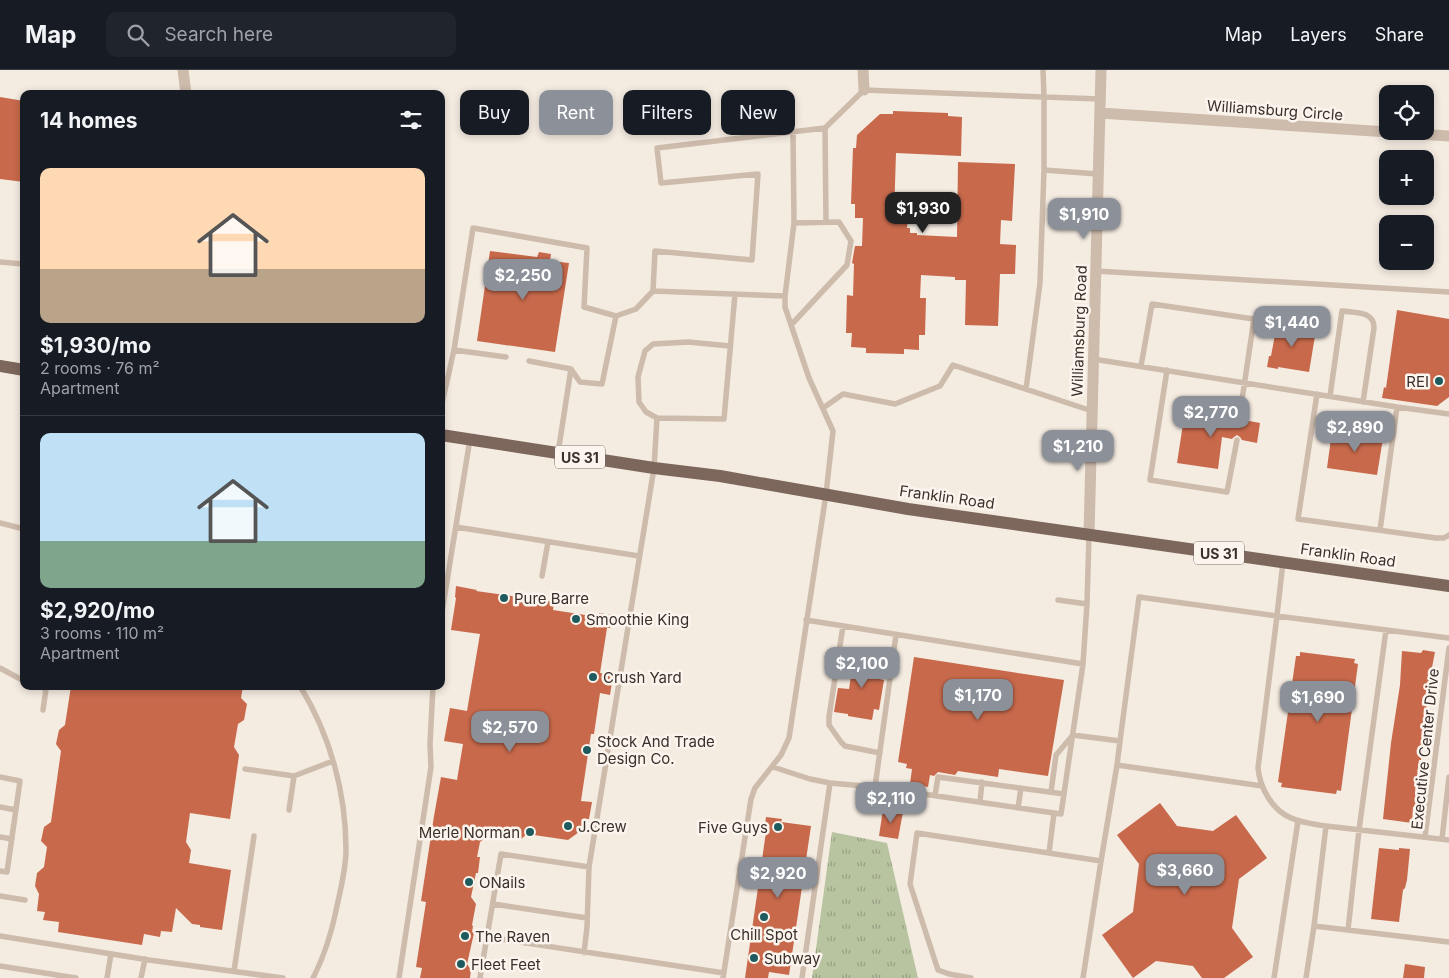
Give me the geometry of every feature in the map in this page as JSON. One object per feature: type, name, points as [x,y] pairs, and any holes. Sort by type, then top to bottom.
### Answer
[{"type":"main road","points":[[0,366],[20,369]]},
{"type":"main road","name":"Franklin Road","points":[[445,436],[654,468],[720,476],[908,509],[1449,586]]},
{"type":"street","points":[[183,70],[186,90]]},
{"type":"street","points":[[863,70],[864,90]]},
{"type":"street","name":"Williamsburg Road","points":[[1089,534],[1101,70]]},
{"type":"street","name":"Williamsburg Circle","points":[[1100,113],[1449,136]]},
{"type":"lane","points":[[1026,389],[1040,283],[1044,170],[1043,70]]},
{"type":"lane","points":[[795,132],[825,128],[864,90],[1100,99]]},
{"type":"lane","points":[[825,128],[826,222]]},
{"type":"lane","points":[[445,390],[454,350],[473,228],[586,248],[584,306],[616,316],[636,309],[653,291],[655,251],[752,260],[758,174],[660,184],[657,148],[768,135]]},
{"type":"lane","points":[[487,938],[724,975],[751,799],[755,788],[781,755],[789,738],[826,494],[833,431],[810,378],[785,307],[794,223],[794,135]]},
{"type":"lane","points":[[1044,170],[1098,174]]},
{"type":"lane","points":[[791,324],[847,265],[850,241],[839,222],[794,223]]},
{"type":"lane","points":[[0,262],[20,264]]},
{"type":"lane","points":[[1096,271],[1449,292]]},
{"type":"lane","points":[[653,291],[785,296]]},
{"type":"lane","points":[[730,346],[688,342],[653,344],[645,352],[638,377],[639,402],[646,412],[658,418],[724,419],[735,294]]},
{"type":"lane","points":[[1141,366],[1152,304],[1254,319],[1239,420]]},
{"type":"lane","points":[[1330,396],[1342,312],[1364,314],[1374,322],[1374,328],[1363,402]]},
{"type":"lane","points":[[529,360],[571,369],[580,382],[602,384],[616,316]]},
{"type":"lane","points":[[454,350],[506,358]]},
{"type":"lane","points":[[1094,359],[1449,414]]},
{"type":"lane","points":[[823,408],[843,394],[896,404],[940,386],[953,365],[1092,411]]},
{"type":"lane","points":[[558,453],[571,369]]},
{"type":"lane","points":[[1167,370],[1150,480],[1226,492],[1237,440]]},
{"type":"lane","points":[[1317,394],[1298,519],[1440,538],[1449,535]]},
{"type":"lane","points":[[1380,530],[1397,407]]},
{"type":"lane","points":[[584,953],[590,867],[654,468],[658,418]]},
{"type":"lane","points":[[445,594],[470,439]]},
{"type":"lane","points":[[0,523],[20,528]]},
{"type":"lane","points":[[456,527],[639,556]]},
{"type":"lane","points":[[772,767],[830,783],[875,787],[1061,814],[1083,664],[1089,534]]},
{"type":"lane","points":[[542,576],[548,542]]},
{"type":"lane","points":[[1283,562],[1258,768],[1258,775],[1267,796],[1279,810],[1298,821],[1425,837]]},
{"type":"lane","points":[[1083,978],[1117,765],[1139,597],[1449,638]]},
{"type":"lane","points":[[1058,600],[1087,604]]},
{"type":"lane","points":[[806,620],[1083,664]]},
{"type":"lane","points":[[844,626],[829,725],[845,746],[880,753]]},
{"type":"lane","points":[[1348,930],[1359,830],[1386,630]]},
{"type":"lane","points":[[875,787],[896,635]]},
{"type":"lane","name":"Executive Center Drive","points":[[1449,648],[1425,837],[1442,839],[1449,777]]},
{"type":"lane","points":[[0,668],[20,679]]},
{"type":"lane","points":[[43,710],[46,690]]},
{"type":"lane","points":[[302,690],[321,726],[333,761],[342,800],[346,850],[342,883],[332,932],[313,978]]},
{"type":"lane","points":[[398,978],[430,767],[433,690]]},
{"type":"lane","points":[[1073,735],[1120,741]]},
{"type":"lane","points":[[1051,792],[1056,755],[1073,735]]},
{"type":"lane","points":[[245,769],[294,776],[333,761]]},
{"type":"lane","points":[[1117,765],[1262,786]]},
{"type":"lane","points":[[289,810],[294,776]]},
{"type":"lane","points":[[0,777],[20,780],[7,872],[0,871]]},
{"type":"lane","points":[[935,796],[938,777],[1064,794]]},
{"type":"lane","points":[[980,802],[982,782]]},
{"type":"lane","points":[[802,978],[830,783]]},
{"type":"lane","points":[[1018,808],[1021,788]]},
{"type":"lane","points":[[0,808],[16,810]]},
{"type":"lane","points":[[1049,853],[1054,813]]},
{"type":"lane","points":[[1274,978],[1298,821]]},
{"type":"lane","points":[[1306,978],[1326,826]]},
{"type":"lane","points":[[972,978],[938,970],[910,884],[917,833],[1101,861]]},
{"type":"lane","points":[[234,971],[254,836]]},
{"type":"lane","points":[[0,838],[12,839]]},
{"type":"lane","points":[[1442,839],[1449,840]]},
{"type":"lane","points":[[480,978],[501,854],[590,867]]},
{"type":"lane","points":[[0,896],[25,900]]},
{"type":"lane","points":[[493,904],[587,918]]},
{"type":"lane","points":[[1314,926],[1449,942]]},
{"type":"lane","points":[[0,936],[144,959],[283,978]]},
{"type":"lane","points":[[106,978],[111,954]]},
{"type":"lane","points":[[142,978],[144,959]]},
{"type":"lane","points":[[0,966],[76,978]]},
{"type":"green space","points":[[832,832],[887,843],[918,978],[812,978]]},
{"type":"building","points":[[0,97],[20,100],[20,182],[0,179]]},
{"type":"building","points":[[893,111],[948,113],[948,116],[962,117],[961,156],[896,153],[894,216],[908,217],[907,228],[910,228],[910,233],[957,237],[958,162],[1015,164],[1012,221],[1001,220],[1000,244],[1016,245],[1015,274],[1000,274],[998,326],[965,325],[966,280],[955,280],[955,277],[921,275],[920,298],[926,298],[925,335],[919,335],[919,350],[904,349],[904,354],[866,353],[866,348],[851,347],[852,333],[846,333],[847,295],[853,296],[854,264],[852,263],[855,246],[862,246],[863,218],[855,218],[855,204],[851,204],[853,148],[856,148],[857,135],[880,114],[893,114]]},
{"type":"building","points":[[490,251],[537,257],[539,252],[551,254],[550,261],[569,263],[555,352],[477,341]]},
{"type":"building","points":[[1397,310],[1449,319],[1449,397],[1437,406],[1382,398],[1384,387],[1386,388]]},
{"type":"building","points":[[1277,324],[1316,330],[1309,372],[1267,367]]},
{"type":"building","points":[[1185,411],[1234,419],[1239,425],[1244,420],[1260,423],[1257,443],[1242,440],[1237,435],[1232,439],[1222,437],[1218,469],[1177,463]]},
{"type":"building","points":[[1332,431],[1383,438],[1377,475],[1327,468]]},
{"type":"building","points":[[456,586],[476,591],[554,602],[553,610],[598,617],[599,613],[612,615],[610,628],[607,628],[600,673],[613,675],[610,695],[600,693],[594,734],[591,734],[581,801],[592,802],[586,827],[568,840],[527,834],[521,839],[490,834],[480,842],[477,857],[480,857],[478,873],[476,873],[471,897],[476,904],[472,925],[472,932],[474,933],[467,964],[471,970],[470,978],[420,978],[422,968],[416,967],[426,902],[421,901],[441,777],[457,780],[463,744],[444,741],[450,708],[467,711],[480,634],[451,630]]},
{"type":"building","points":[[1423,650],[1435,652],[1429,683],[1431,683],[1430,695],[1428,694],[1412,823],[1383,819],[1391,743],[1400,685],[1402,651],[1421,653]]},
{"type":"building","points":[[865,651],[875,653],[874,657],[882,658],[879,679],[884,680],[879,710],[874,709],[872,720],[834,712],[838,688],[849,689],[852,670],[856,671],[859,654],[865,655]]},
{"type":"building","points":[[1300,652],[1355,659],[1354,663],[1358,664],[1341,791],[1337,790],[1336,794],[1281,787],[1282,783],[1278,782],[1296,656],[1300,656]]},
{"type":"building","points":[[914,657],[1064,680],[1048,776],[999,769],[998,777],[958,771],[955,775],[938,772],[934,776],[930,775],[928,787],[910,784],[912,769],[906,768],[907,764],[898,762]]},
{"type":"building","points":[[70,690],[242,690],[241,698],[247,704],[244,720],[238,724],[234,747],[239,755],[230,819],[190,813],[186,842],[191,850],[189,863],[231,870],[222,930],[192,924],[176,908],[172,932],[161,931],[160,937],[144,934],[142,945],[58,932],[59,922],[43,920],[45,912],[37,911],[39,894],[35,886],[37,873],[44,867],[47,847],[41,841],[44,827],[51,822],[61,751],[56,744],[59,730],[65,725]]},
{"type":"building","points":[[1160,803],[1177,826],[1213,831],[1236,815],[1267,858],[1239,879],[1232,928],[1253,957],[1224,978],[1202,978],[1193,966],[1156,961],[1133,978],[1102,935],[1133,912],[1139,864],[1117,835]]},
{"type":"building","points":[[883,809],[903,812],[898,839],[879,836]]},
{"type":"building","points":[[766,817],[782,819],[781,822],[811,826],[789,975],[769,972],[768,978],[745,978],[766,832],[764,832]]},
{"type":"building","points":[[1379,848],[1410,849],[1407,880],[1403,890],[1399,922],[1371,919]]},
{"type":"building","points":[[1405,964],[1425,967],[1424,978],[1403,978]]},
{"type":"place","name":"REI","points":[[1439,381]]},
{"type":"place","name":"Pure Barre","points":[[504,598]]},
{"type":"place","name":"Smoothie King","points":[[576,619]]},
{"type":"place","name":"Crush Yard","points":[[593,677]]},
{"type":"place","name":"Stock And Trade Design Co.","points":[[587,750]]},
{"type":"place","name":"J.Crew","points":[[568,826]]},
{"type":"place","name":"Five Guys","points":[[778,827]]},
{"type":"place","name":"Merle Norman","points":[[530,832]]},
{"type":"place","name":"ONails","points":[[469,882]]},
{"type":"place","name":"Chill Spot","points":[[764,917]]},
{"type":"place","name":"The Raven","points":[[465,936]]},
{"type":"place","name":"Subway","points":[[754,958]]},
{"type":"place","name":"Fleet Feet","points":[[461,964]]}]
